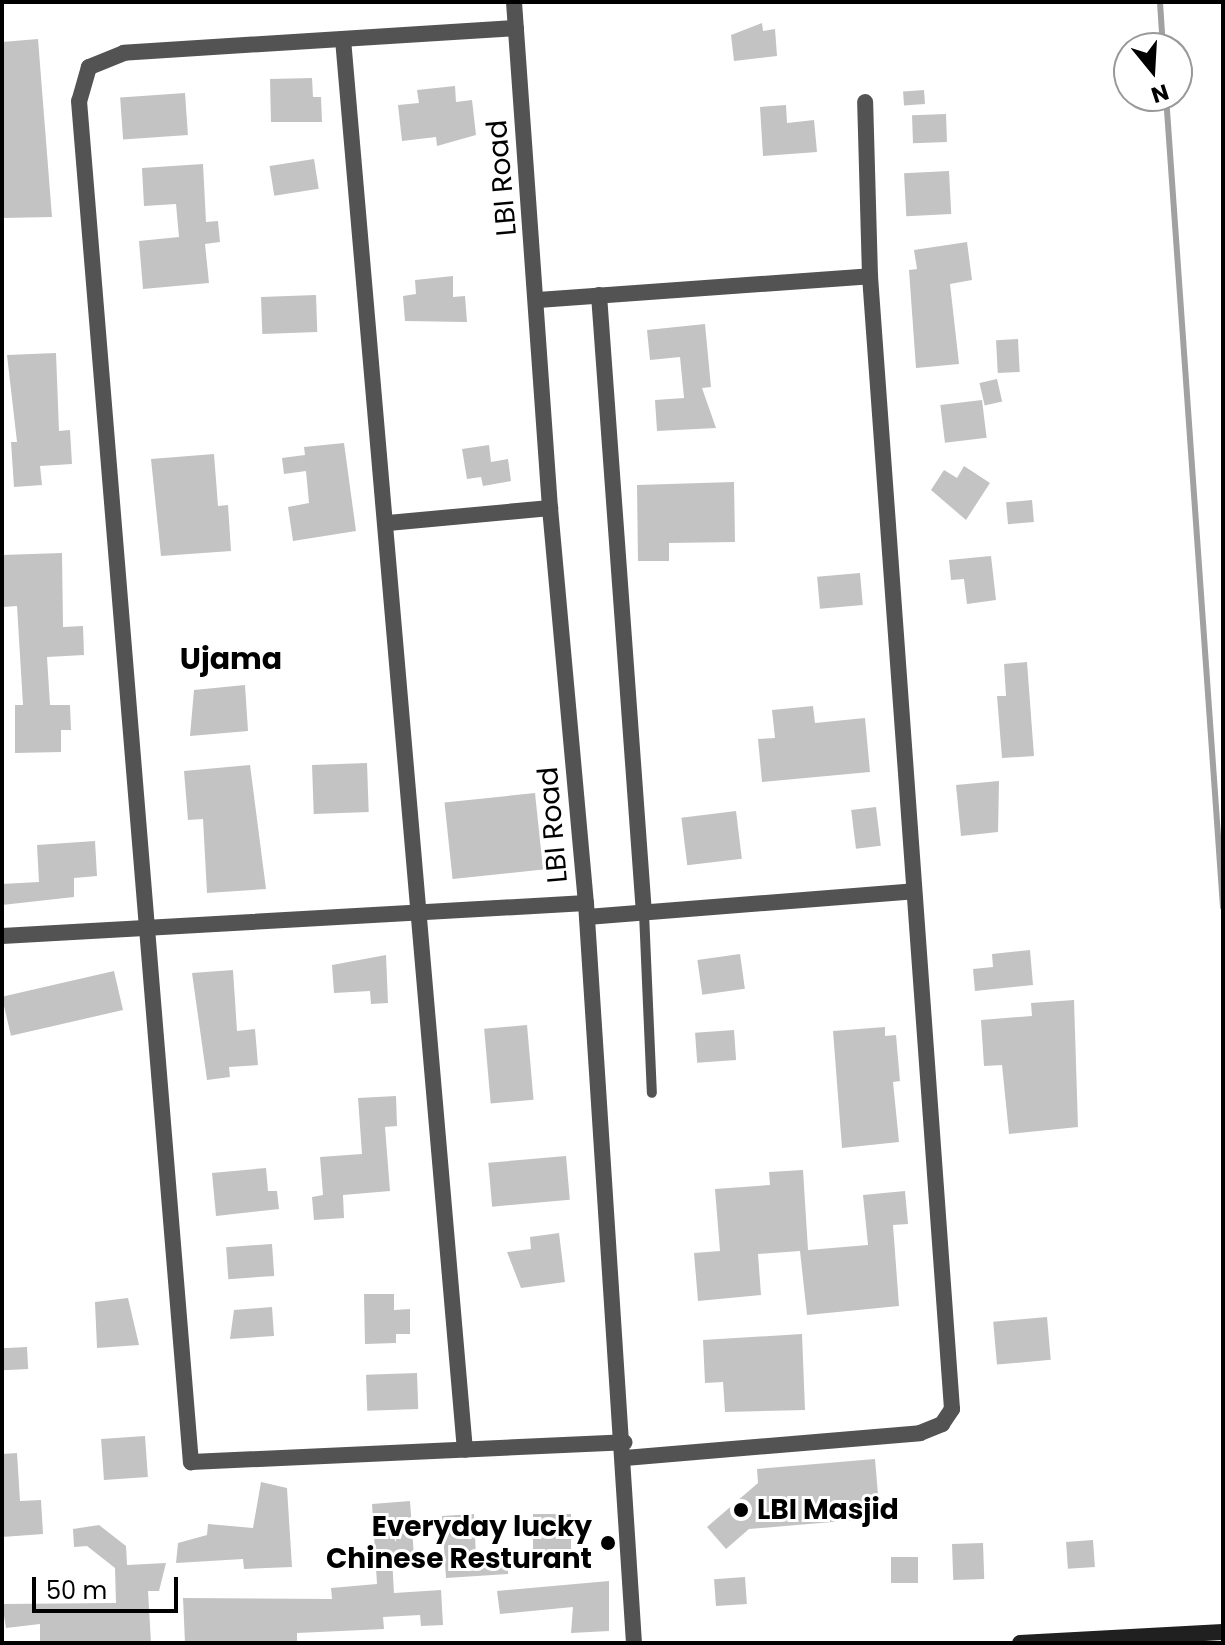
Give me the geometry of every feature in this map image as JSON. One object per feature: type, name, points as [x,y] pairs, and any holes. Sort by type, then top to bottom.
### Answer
[{"type":"main road","points":[[1020,1643],[1223,1632]]},
{"type":"street","name":"LBI Road","points":[[514,2],[538,300],[550,508],[587,910],[625,1450],[634,1643]]},
{"type":"street","points":[[516,28],[124,53],[89,67],[79,101],[191,1462],[465,1450],[625,1450],[920,1433],[942,1424],[952,1409],[870,276],[865,102]]},
{"type":"street","points":[[343,39],[388,523],[465,1450]]},
{"type":"street","points":[[538,300],[870,276]]},
{"type":"street","points":[[599,295],[644,913]]},
{"type":"street","points":[[388,523],[550,508]]},
{"type":"street","points":[[2,936],[148,927],[587,910],[644,913],[914,891]]},
{"type":"lane","points":[[644,913],[652,1093]]},
{"type":"building","points":[[762,23],[763,31],[775,29],[777,56],[734,61],[731,35]]},
{"type":"building","points":[[38,39],[52,217],[2,218],[2,42]]},
{"type":"building","points":[[312,78],[313,97],[321,97],[322,122],[271,122],[270,79]]},
{"type":"building","points":[[455,86],[456,102],[472,100],[476,135],[437,146],[436,137],[402,141],[398,105],[419,103],[417,90]]},
{"type":"building","points":[[924,90],[925,104],[904,105],[903,91]]},
{"type":"building","points":[[185,93],[188,135],[123,139],[120,98]]},
{"type":"building","points":[[786,105],[787,123],[814,120],[817,152],[763,156],[760,107]]},
{"type":"building","points":[[946,114],[947,142],[913,143],[912,115]]},
{"type":"building","points":[[314,159],[319,189],[274,196],[270,166]]},
{"type":"building","points":[[203,164],[206,222],[218,221],[220,242],[205,244],[209,283],[143,289],[139,241],[179,237],[176,204],[144,206],[142,168]]},
{"type":"building","points":[[949,171],[951,214],[906,216],[904,173]]},
{"type":"building","points":[[967,242],[972,280],[950,284],[959,364],[916,368],[909,270],[917,269],[914,250]]},
{"type":"building","points":[[453,276],[453,297],[465,296],[467,322],[405,321],[403,296],[416,294],[415,280]]},
{"type":"building","points":[[316,295],[317,332],[262,334],[261,297]]},
{"type":"building","points":[[705,324],[711,387],[702,388],[716,428],[657,431],[655,400],[684,398],[680,357],[650,360],[647,330]]},
{"type":"building","points":[[1018,339],[1020,372],[998,373],[996,340]]},
{"type":"building","points":[[56,353],[59,431],[70,430],[72,464],[40,466],[42,485],[14,487],[11,442],[17,442],[7,355]]},
{"type":"building","points":[[997,379],[1002,401],[985,405],[979,383]]},
{"type":"building","points":[[982,400],[987,438],[945,443],[940,405]]},
{"type":"building","points":[[344,443],[356,531],[293,541],[288,507],[309,503],[306,471],[284,474],[282,458],[305,455],[304,447]]},
{"type":"building","points":[[489,445],[491,462],[508,459],[511,481],[483,486],[481,477],[467,479],[462,449]]},
{"type":"building","points":[[214,454],[218,506],[228,505],[231,551],[161,556],[151,459]]},
{"type":"building","points":[[964,466],[990,483],[966,520],[931,490],[944,470],[957,478]]},
{"type":"building","points":[[734,482],[735,542],[669,543],[669,561],[638,561],[637,485]]},
{"type":"building","points":[[1032,500],[1034,522],[1008,524],[1006,502]]},
{"type":"building","points":[[62,553],[63,627],[83,626],[84,655],[47,657],[50,705],[70,705],[71,730],[61,730],[61,752],[15,753],[15,705],[23,705],[17,606],[3,607],[2,555]]},
{"type":"building","points":[[991,556],[996,600],[967,604],[964,579],[951,580],[949,560]]},
{"type":"building","points":[[860,573],[863,605],[820,609],[817,577]]},
{"type":"building","points":[[1027,662],[1034,756],[1002,758],[997,696],[1006,696],[1004,664]]},
{"type":"building","points":[[245,685],[248,731],[190,736],[194,690]]},
{"type":"building","points":[[813,706],[815,723],[865,718],[870,772],[762,782],[758,739],[775,738],[772,710]]},
{"type":"building","points":[[367,763],[369,812],[314,814],[312,765]]},
{"type":"building","points":[[250,765],[266,889],[207,893],[203,819],[188,820],[184,771]]},
{"type":"building","points":[[999,781],[998,832],[961,836],[956,785]]},
{"type":"building","points":[[535,793],[543,870],[453,879],[444,803]]},
{"type":"building","points":[[876,807],[881,846],[856,849],[851,810]]},
{"type":"building","points":[[736,811],[742,859],[687,865],[681,818]]},
{"type":"building","points":[[95,841],[97,876],[74,878],[74,897],[2,905],[2,884],[39,882],[37,845]]},
{"type":"building","points":[[1030,950],[1033,985],[975,991],[973,969],[993,967],[992,954]]},
{"type":"building","points":[[740,954],[745,989],[702,995],[697,960]]},
{"type":"building","points":[[386,955],[388,1003],[371,1004],[370,991],[334,993],[332,965]]},
{"type":"building","points":[[233,970],[237,1031],[255,1029],[258,1065],[229,1067],[230,1077],[207,1080],[192,973]]},
{"type":"building","points":[[114,971],[123,1010],[11,1036],[2,997]]},
{"type":"building","points":[[1074,1000],[1078,1127],[1009,1134],[1002,1065],[984,1066],[981,1020],[1032,1016],[1031,1003]]},
{"type":"building","points":[[527,1025],[534,1100],[491,1103],[484,1029]]},
{"type":"building","points":[[885,1027],[885,1036],[896,1035],[900,1081],[893,1082],[899,1142],[842,1148],[833,1031]]},
{"type":"building","points":[[734,1030],[736,1060],[697,1063],[695,1033]]},
{"type":"building","points":[[396,1096],[397,1126],[385,1127],[390,1191],[343,1195],[344,1218],[314,1220],[312,1197],[323,1195],[320,1157],[362,1154],[358,1098]]},
{"type":"building","points":[[566,1156],[570,1200],[492,1207],[488,1163]]},
{"type":"building","points":[[266,1168],[268,1191],[277,1191],[279,1209],[216,1216],[212,1173]]},
{"type":"building","points":[[803,1170],[808,1250],[868,1245],[863,1195],[905,1191],[908,1224],[893,1225],[899,1306],[807,1315],[800,1251],[758,1254],[761,1295],[698,1301],[694,1253],[720,1251],[715,1189],[770,1185],[769,1172]]},
{"type":"building","points":[[559,1233],[565,1282],[521,1288],[507,1252],[531,1249],[530,1237]]},
{"type":"building","points":[[272,1244],[274,1276],[228,1279],[226,1247]]},
{"type":"building","points":[[364,1294],[394,1294],[394,1310],[410,1309],[410,1334],[396,1334],[396,1343],[365,1344]]},
{"type":"building","points":[[128,1298],[139,1345],[97,1348],[95,1302]]},
{"type":"building","points":[[272,1307],[274,1336],[230,1339],[234,1310]]},
{"type":"building","points":[[1047,1317],[1051,1360],[997,1365],[993,1322]]},
{"type":"building","points":[[802,1334],[805,1410],[725,1412],[723,1382],[705,1383],[703,1340]]},
{"type":"building","points":[[27,1347],[28,1369],[3,1370],[2,1348]]},
{"type":"building","points":[[417,1373],[418,1409],[367,1411],[366,1375]]},
{"type":"building","points":[[145,1436],[148,1477],[104,1480],[101,1439]]},
{"type":"building","points":[[17,1453],[20,1501],[41,1500],[43,1534],[2,1537],[2,1454]]},
{"type":"building","points":[[875,1459],[880,1518],[749,1529],[726,1549],[707,1527],[758,1483],[757,1469]]},
{"type":"building","points":[[261,1482],[287,1488],[292,1567],[244,1569],[243,1559],[176,1563],[178,1543],[207,1535],[208,1524],[253,1528]]},
{"type":"building","points":[[410,1501],[414,1557],[392,1558],[394,1593],[441,1590],[443,1625],[421,1626],[420,1615],[383,1617],[384,1629],[297,1633],[297,1643],[185,1643],[183,1598],[332,1599],[331,1588],[377,1584],[372,1504]]},
{"type":"building","points":[[474,1514],[476,1556],[508,1555],[508,1574],[446,1578],[442,1516]]},
{"type":"building","points":[[533,1514],[571,1514],[571,1553],[533,1553]]},
{"type":"building","points":[[99,1525],[126,1546],[127,1565],[166,1563],[159,1591],[148,1591],[151,1643],[40,1643],[40,1624],[6,1628],[2,1604],[116,1603],[115,1568],[87,1546],[74,1547],[73,1529]]},
{"type":"building","points":[[1093,1540],[1095,1567],[1068,1569],[1066,1542]]},
{"type":"building","points":[[983,1543],[984,1579],[953,1580],[952,1544]]},
{"type":"building","points":[[891,1557],[918,1557],[918,1583],[891,1583]]},
{"type":"building","points":[[745,1577],[747,1604],[716,1606],[714,1579]]},
{"type":"building","points":[[609,1581],[609,1631],[571,1633],[573,1607],[500,1614],[497,1591]]},
{"type":"waterway","points":[[1160,2],[1162,32]]},
{"type":"waterway","points":[[1167,112],[1223,907]]},
{"type":"place","name":"LBI Masjid","points":[[741,1510]]},
{"type":"place","name":"Everyday lucky Chinese Resturant","points":[[608,1543]]},
{"type":"district","name":"Ujama","points":[[231,659]]}]
